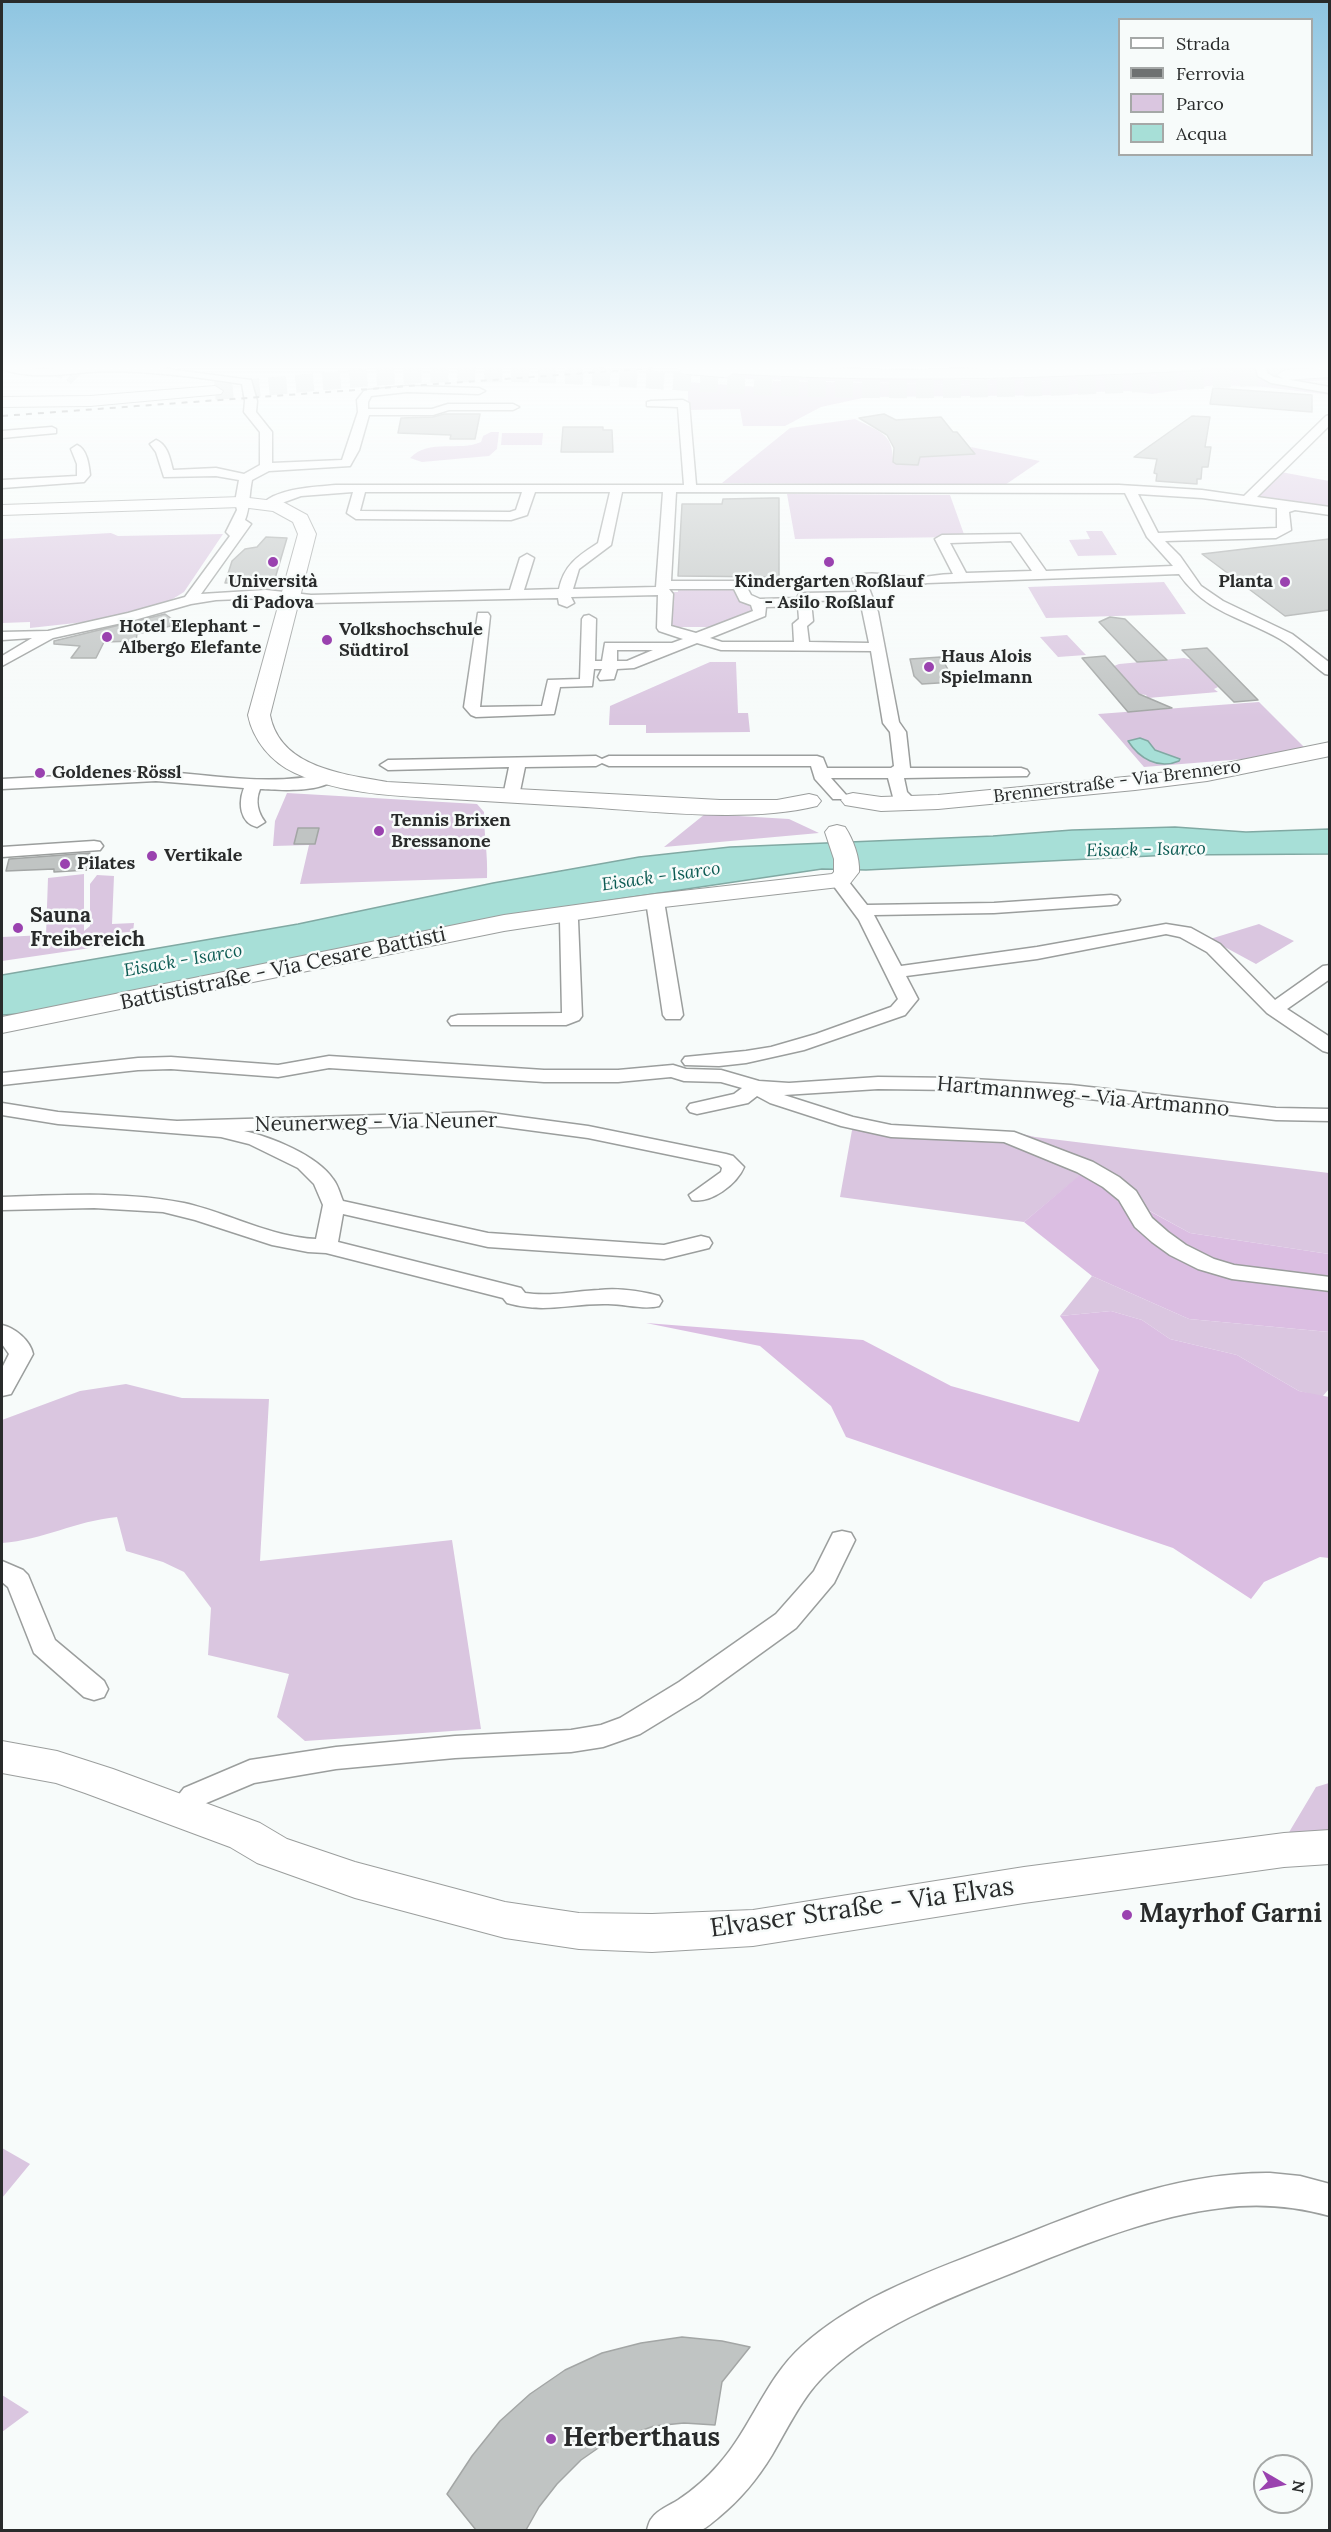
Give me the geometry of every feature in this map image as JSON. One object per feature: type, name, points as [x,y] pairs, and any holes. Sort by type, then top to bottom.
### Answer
[{"type":"main road","points":[[2,510],[256,502],[297,516],[306,527],[307,534],[259,715],[267,738],[284,756],[300,767],[328,778]]},
{"type":"main road","name":"Brennerstraße - Via Brennero","points":[[328,778],[387,789],[720,807],[831,808],[938,802],[1207,774],[1329,749]]},
{"type":"main road","points":[[831,808],[843,876]]},
{"type":"main road","name":"Battististraße - Via Cesare Battisti","points":[[2,1025],[504,923],[656,900],[843,876]]},
{"type":"main road","name":"Elvaser Straße - Via Elvas","points":[[2,1757],[57,1767],[181,1810],[245,1835],[272,1851],[355,1880],[453,1907],[532,1925],[579,1931],[652,1933],[753,1928],[1024,1885],[1284,1850],[1329,1847]]},
{"type":"street","points":[[248,483],[256,502]]},
{"type":"street","points":[[690,483],[690,488]]},
{"type":"street","points":[[1246,501],[1264,483]]},
{"type":"street","points":[[360,489],[353,513],[356,516],[511,516],[522,512],[530,487]]},
{"type":"street","points":[[190,600],[237,535],[256,502],[334,490],[530,487],[995,488],[1132,494],[1180,492],[1329,511]]},
{"type":"street","points":[[617,488],[604,544],[574,564],[565,584],[564,601],[567,603],[739,585],[746,598],[758,603],[805,602]]},
{"type":"street","points":[[670,488],[663,593],[664,628],[721,646],[802,646],[880,650]]},
{"type":"street","points":[[1132,494],[1154,537],[1196,589],[1218,604],[1287,637],[1329,671]]},
{"type":"street","points":[[1154,537],[1276,534],[1284,530],[1282,510],[1292,507]]},
{"type":"street","points":[[962,578],[942,539],[1015,537],[1042,575]]},
{"type":"street","points":[[515,595],[527,558]]},
{"type":"street","points":[[906,799],[899,794],[895,773],[902,768],[898,732],[891,723],[880,650],[871,612],[859,579],[894,578],[913,582],[927,579],[1182,570]]},
{"type":"street","points":[[288,608],[330,599],[485,607],[515,595],[565,592]]},
{"type":"street","points":[[3,650],[33,634],[48,635],[131,617],[190,600],[216,596],[266,594],[297,613],[302,607],[330,599]]},
{"type":"street","points":[[802,646],[800,624],[806,621],[804,597],[864,596]]},
{"type":"street","points":[[587,665],[629,665],[760,613],[758,603]]},
{"type":"street","points":[[485,607],[472,707],[477,712],[549,711],[552,683],[587,683],[609,676],[609,665]]},
{"type":"street","points":[[587,683],[589,619]]},
{"type":"street","points":[[3,650],[33,646],[48,635]]},
{"type":"street","points":[[511,796],[518,761]]},
{"type":"street","name":"Brennerstraße - Via Brennero","points":[[388,765],[518,761],[817,761],[831,808],[895,773],[1021,773]]},
{"type":"street","name":"Brennerstraße - Via Brennero","points":[[3,784],[124,776],[310,785],[328,778]]},
{"type":"street","points":[[254,783],[249,798],[251,817],[257,822]]},
{"type":"street","points":[[2,852],[94,846]]},
{"type":"street","points":[[673,1071],[671,1068],[676,1062],[717,1061],[797,1048],[898,1011],[905,1005],[908,999],[843,876]]},
{"type":"street","points":[[656,900],[673,1015]]},
{"type":"street","points":[[860,910],[994,908],[1111,900]]},
{"type":"street","points":[[458,1021],[555,1020],[572,1016],[569,920],[565,914]]},
{"type":"street","points":[[895,972],[1037,953],[1166,929],[1176,930],[1206,943],[1220,953],[1235,965],[1274,1009],[1329,1047]]},
{"type":"street","points":[[1274,1009],[1329,970]]},
{"type":"street","points":[[2,1078],[104,1066],[171,1063],[279,1071],[329,1062],[544,1076],[618,1076],[673,1071],[684,1075],[735,1078],[757,1087],[777,1100],[820,1115],[891,1131],[1007,1136],[1085,1167],[1112,1182],[1128,1196],[1143,1222],[1160,1237],[1178,1250],[1206,1264],[1233,1272],[1329,1284]]},
{"type":"street","name":"Hartmannweg - Via Artmanno","points":[[757,1087],[789,1089],[878,1083],[957,1084],[1071,1091],[1276,1114],[1329,1115]]},
{"type":"street","points":[[698,1108],[741,1099],[757,1087]]},
{"type":"street","name":"Neunerweg - Via Neuner","points":[[2,1109],[70,1119],[183,1126],[221,1131],[256,1140],[305,1164],[324,1181],[334,1205]]},
{"type":"street","name":"Neunerweg - Via Neuner","points":[[183,1126],[438,1119],[495,1120],[588,1132],[726,1160],[733,1167],[730,1175],[700,1195]]},
{"type":"street","points":[[2,1204],[86,1202],[143,1204],[215,1218],[279,1242],[326,1246],[513,1293],[515,1298],[523,1301],[566,1300],[595,1296],[651,1300]]},
{"type":"street","points":[[326,1246],[334,1205],[488,1240],[664,1252],[701,1243]]},
{"type":"street","points":[[2,1332],[20,1348],[21,1354],[2,1388]]},
{"type":"street","points":[[181,1810],[194,1796],[250,1772],[348,1757],[455,1747],[571,1741],[603,1736],[630,1726],[689,1690],[786,1621],[825,1576],[842,1540]]},
{"type":"street","points":[[2,1571],[19,1582],[44,1646],[94,1689]]},
{"type":"street","points":[[666,2530],[695,2513],[725,2487],[750,2456],[787,2392],[814,2360],[838,2342],[911,2296],[1094,2224],[1169,2200],[1210,2192],[1249,2189],[1283,2190],[1329,2200]]},
{"type":"green space","points":[[745,483],[1008,483],[1005,485]]},
{"type":"green space","points":[[1270,483],[1329,483],[1329,509],[1258,499],[1258,495]]},
{"type":"green space","points":[[787,494],[950,495],[965,537],[795,539]]},
{"type":"green space","points":[[1086,531],[1102,531],[1117,555],[1078,556],[1069,540],[1090,539]]},
{"type":"green space","points":[[111,533],[118,536],[223,534],[184,592],[171,600],[103,620],[30,628],[30,622],[2,623],[2,539]]},
{"type":"green space","points":[[1164,582],[1186,614],[1046,618],[1028,587]]},
{"type":"green space","points":[[678,586],[732,587],[738,599],[753,606],[755,613],[719,627],[669,626],[672,592],[678,592]]},
{"type":"green space","points":[[1067,635],[1086,655],[1058,657],[1040,637]]},
{"type":"green space","points":[[1184,658],[1193,660],[1218,687],[1214,689],[1218,692],[1148,698],[1146,695],[1139,694],[1114,666],[1119,664]]},
{"type":"green space","points":[[710,662],[736,662],[738,713],[748,713],[750,732],[646,733],[646,725],[609,725],[610,706]]},
{"type":"green space","points":[[1259,702],[1304,747],[1244,759],[1144,767],[1098,714]]},
{"type":"green space","name":"Tennis Brixen Bressanone","points":[[287,793],[477,804],[484,812],[487,878],[300,884],[309,845],[273,846],[275,821]]},
{"type":"green space","points":[[705,814],[789,819],[819,833],[664,847]]},
{"type":"green space","points":[[84,874],[84,931],[90,926],[90,884],[97,875],[114,876],[112,924],[134,923],[133,932],[112,933],[111,945],[2,961],[2,937],[46,935],[48,878]]},
{"type":"green space","points":[[1259,924],[1294,941],[1256,964],[1210,939]]},
{"type":"green space","points":[[854,1119],[900,1126],[1010,1131],[1035,1137],[1329,1173],[1329,1254],[1190,1233],[1082,1174],[1024,1222],[840,1197]]},
{"type":"green space","points":[[1092,1276],[1189,1319],[1329,1332],[1329,1389],[1322,1397],[1299,1391],[1237,1355],[1170,1339],[1142,1320],[1111,1311],[1060,1316]]},
{"type":"green space","points":[[126,1384],[182,1398],[269,1399],[260,1561],[452,1540],[481,1729],[305,1741],[277,1717],[289,1674],[208,1655],[211,1608],[184,1572],[163,1562],[126,1551],[117,1517],[2,1543],[2,1420],[80,1391]]},
{"type":"green space","points":[[1329,1783],[1329,1847],[1288,1834],[1316,1787]]},
{"type":"green space","points":[[2,2148],[30,2164],[2,2198]]},
{"type":"green space","points":[[2,2395],[29,2412],[2,2432]]},
{"type":"shaded area","points":[[1081,1174],[1190,1233],[1329,1254],[1329,1332],[1189,1319],[1092,1276],[1024,1222]]},
{"type":"shaded area","points":[[1111,1311],[1142,1320],[1170,1339],[1237,1355],[1299,1391],[1329,1397],[1329,1558],[1320,1557],[1264,1582],[1251,1599],[1173,1548],[846,1437],[831,1406],[760,1346],[646,1323],[863,1340],[951,1386],[1079,1422],[1099,1370],[1060,1316]]},
{"type":"water","points":[[1140,738],[1148,741],[1155,750],[1180,759],[1179,761],[1164,764],[1143,757],[1128,741]]},
{"type":"water","name":"Eisack - Isarco","points":[[1175,827],[1246,832],[1329,829],[1329,854],[1171,855],[866,870],[822,869],[511,915],[36,1013],[2,1015],[2,975],[298,924],[493,883],[639,857],[730,847]]},
{"type":"building","points":[[779,498],[779,577],[678,576],[682,504],[722,504],[723,499]]},
{"type":"building","points":[[266,537],[287,538],[274,582],[225,583],[232,561],[245,549],[257,547]]},
{"type":"building","name":"Planta","points":[[1329,539],[1329,610],[1285,616],[1202,554]]},
{"type":"building","name":"Hotel Elephant - Albergo Elefante","points":[[165,614],[179,624],[137,634],[136,641],[104,642],[96,658],[71,658],[80,646],[54,644],[54,641]]},
{"type":"building","points":[[1110,617],[1125,619],[1167,660],[1137,662],[1099,622]]},
{"type":"building","points":[[1207,648],[1258,700],[1234,702],[1182,650]]},
{"type":"building","points":[[1105,656],[1139,694],[1172,708],[1128,712],[1082,658]]},
{"type":"building","name":"Haus Alois Spielmann","points":[[941,657],[955,682],[922,684],[914,676],[910,659]]},
{"type":"building","points":[[298,828],[319,828],[315,844],[294,844]]},
{"type":"building","name":"Pilates","points":[[90,853],[87,870],[6,871],[9,859]]},
{"type":"building","name":"Herberthaus","points":[[682,2337],[722,2341],[750,2347],[722,2382],[715,2425],[684,2423],[654,2426],[604,2444],[581,2460],[557,2484],[539,2507],[526,2530],[476,2530],[447,2494],[472,2456],[500,2421],[530,2394],[565,2370],[602,2353],[641,2343]]},
{"type":"place","name":"Università di Padova","points":[[273,562]]},
{"type":"place","name":"Kindergarten Roßlauf - Asilo Roßlauf","points":[[829,562]]},
{"type":"place","name":"Planta","points":[[1285,582]]},
{"type":"place","name":"Hotel Elephant - Albergo Elefante","points":[[107,637]]},
{"type":"place","name":"Volkshochschule Südtirol","points":[[327,640]]},
{"type":"place","name":"Haus Alois Spielmann","points":[[929,667]]},
{"type":"place","name":"Goldenes Rössl","points":[[40,773]]},
{"type":"place","name":"Tennis Brixen Bressanone","points":[[379,831]]},
{"type":"place","name":"Vertikale","points":[[152,856]]},
{"type":"place","name":"Pilates","points":[[65,864]]},
{"type":"place","name":"Sauna Freibereich","points":[[18,928]]},
{"type":"place","name":"Mayrhof Garni","points":[[1127,1915]]},
{"type":"place","name":"Herberthaus","points":[[551,2439]]}]
